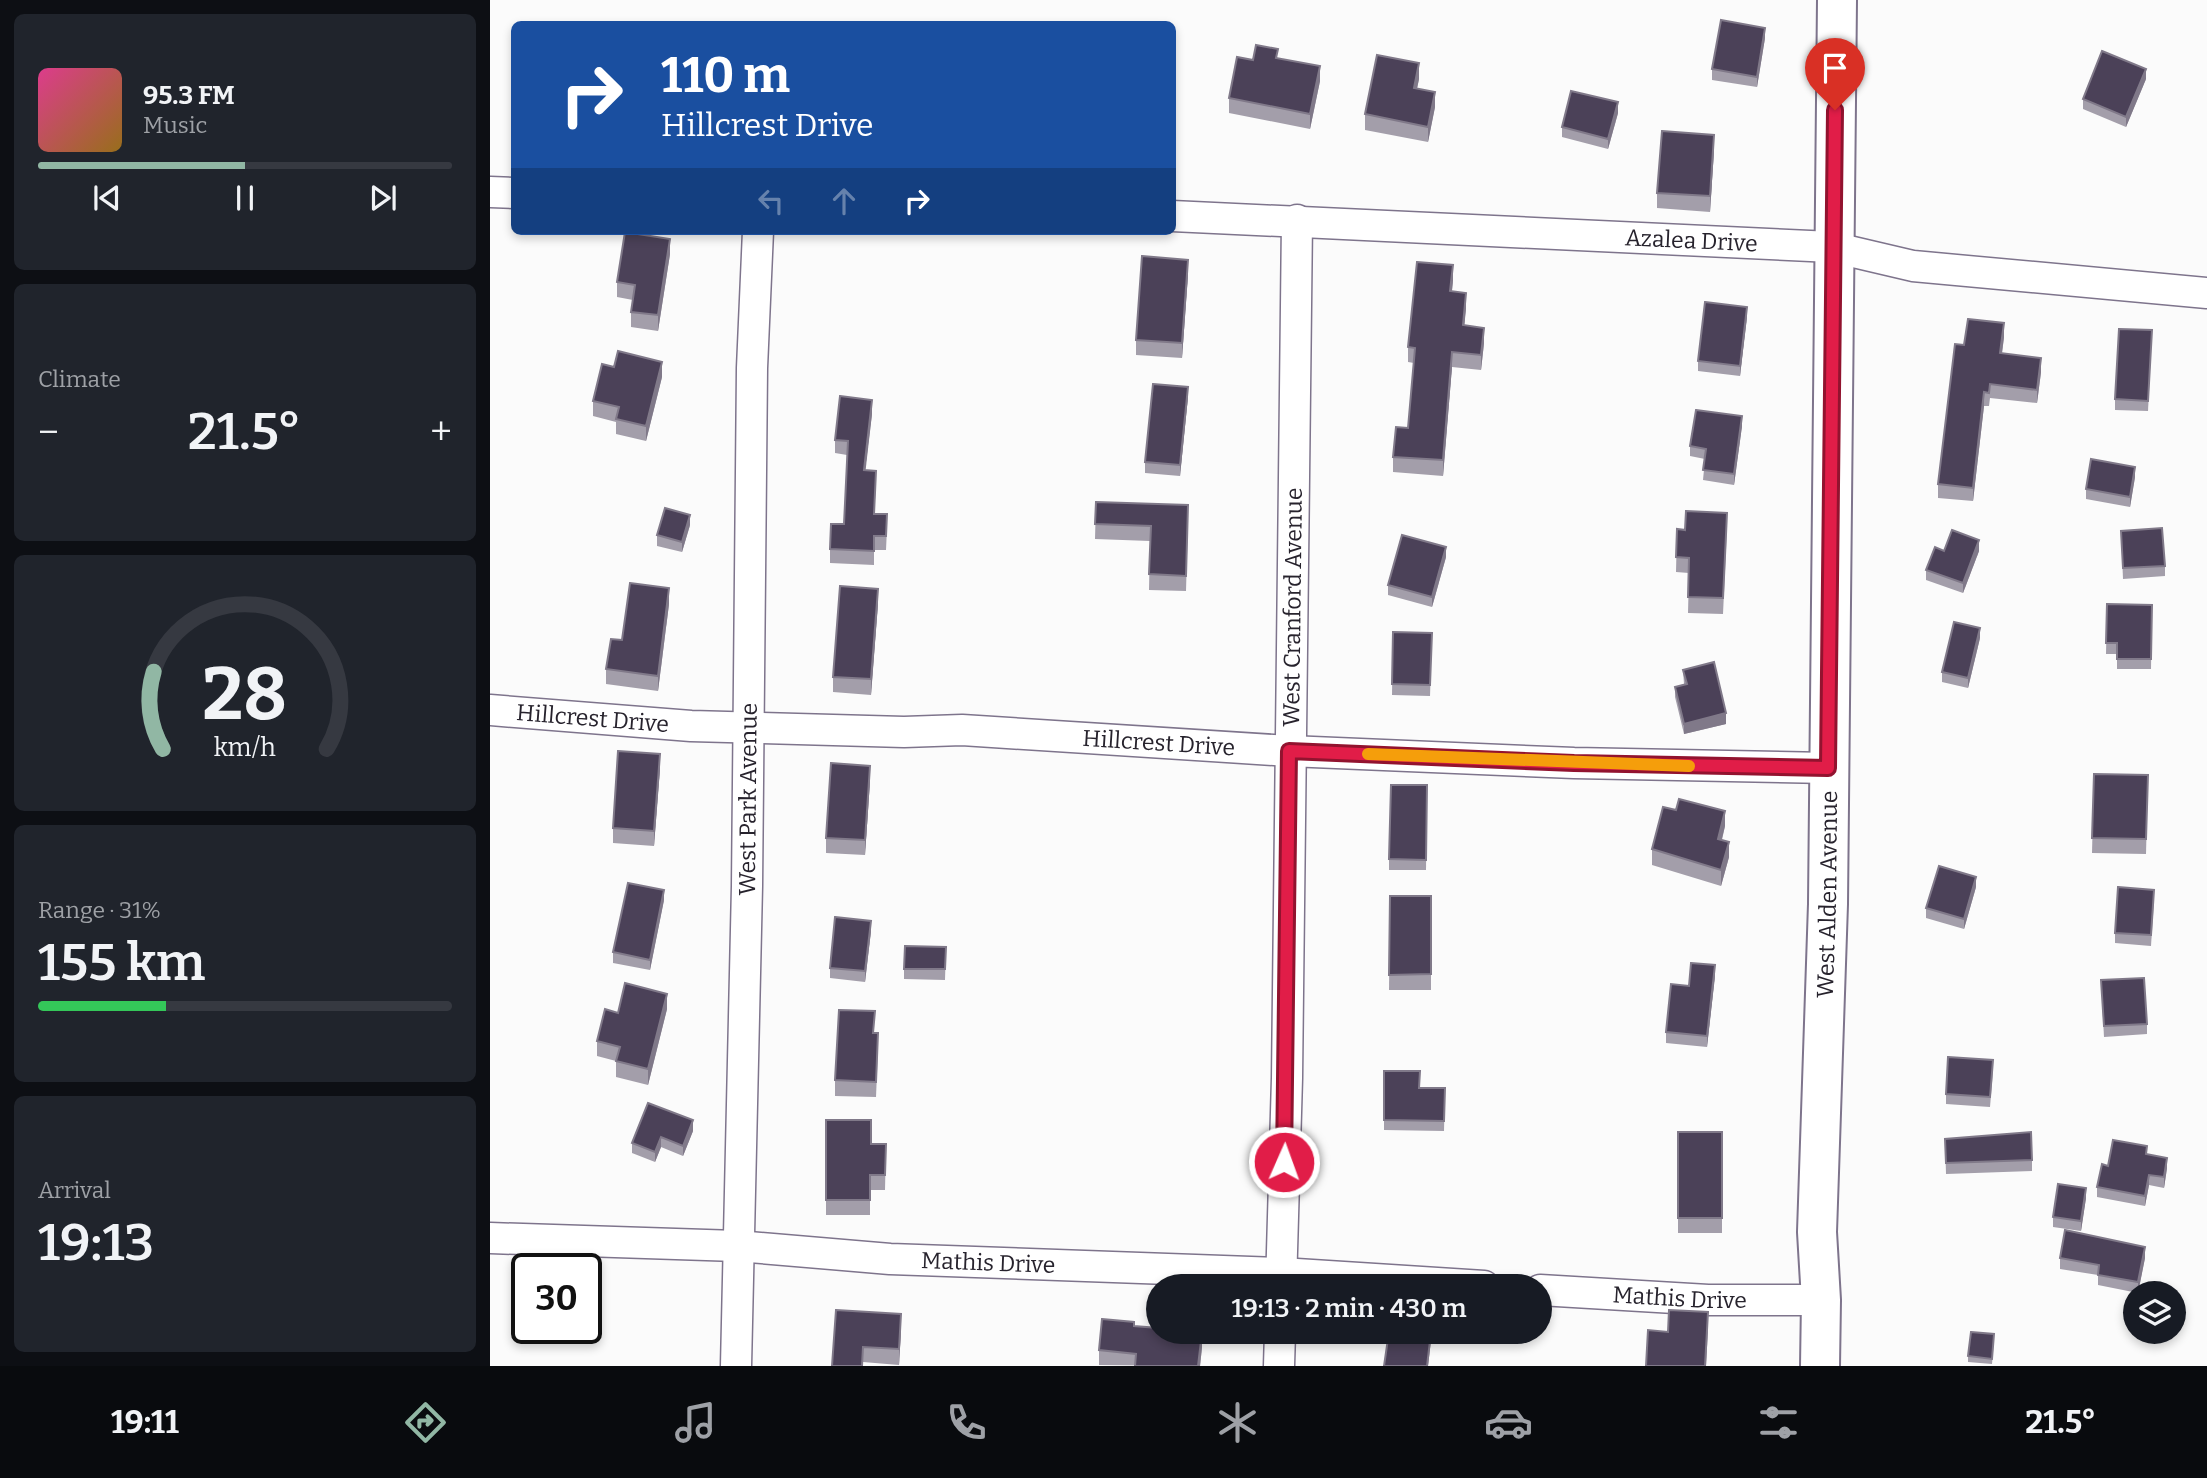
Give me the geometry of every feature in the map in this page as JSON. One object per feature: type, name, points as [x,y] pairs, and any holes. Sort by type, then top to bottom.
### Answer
[{"type":"street","name":"West Alden Avenue","points":[[1820,1366],[1821,1300],[1817,1232],[1828,904],[1832,247],[1838,0]]},
{"type":"street","points":[[490,192],[511,193]]},
{"type":"street","name":"Azalea Drive","points":[[1176,216],[1832,247],[1913,266],[2207,293]]},
{"type":"street","name":"West Cranford Avenue","points":[[1281,1274],[1287,1079],[1297,220]]},
{"type":"street","name":"West Park Avenue","points":[[736,1366],[749,726],[752,368],[758,235]]},
{"type":"street","name":"Hillcrest Drive","points":[[490,710],[650,723],[904,732],[962,730],[1289,751],[1574,763],[1828,768]]},
{"type":"street","name":"Mathis Drive","points":[[490,1238],[737,1246],[890,1259],[1169,1274]]},
{"type":"street","name":"Mathis Drive","points":[[1552,1291],[1708,1300],[1821,1300]]},
{"type":"street","points":[[1279,1366],[1280,1344]]},
{"type":"building","points":[[1721,20],[1765,28],[1757,77],[1712,69]]},
{"type":"building","points":[[1256,45],[1278,49],[1276,58],[1320,66],[1310,114],[1229,98],[1237,57],[1253,60]]},
{"type":"building","points":[[2102,51],[2146,69],[2126,117],[2083,99]]},
{"type":"building","points":[[1377,55],[1419,63],[1414,88],[1435,92],[1428,127],[1365,114]]},
{"type":"building","points":[[1571,91],[1618,102],[1608,139],[1562,127]]},
{"type":"building","points":[[1662,131],[1714,135],[1710,196],[1657,193]]},
{"type":"building","points":[[625,235],[670,239],[658,315],[631,312],[635,285],[617,282]]},
{"type":"building","points":[[1142,256],[1188,260],[1182,343],[1136,340]]},
{"type":"building","points":[[1417,262],[1453,265],[1450,291],[1466,293],[1463,325],[1484,328],[1481,355],[1452,352],[1443,460],[1393,457],[1396,427],[1408,428],[1415,348],[1408,347]]},
{"type":"building","points":[[1705,302],[1747,307],[1740,366],[1698,361]]},
{"type":"building","points":[[1968,319],[2004,323],[2000,353],[2041,358],[2037,390],[1990,384],[1989,393],[1984,392],[1973,488],[1938,484],[1955,344],[1964,345]]},
{"type":"building","points":[[2119,329],[2152,330],[2148,401],[2115,399]]},
{"type":"building","points":[[618,351],[662,362],[646,426],[616,419],[619,407],[593,401],[602,364],[614,367]]},
{"type":"building","points":[[1153,384],[1188,387],[1180,465],[1145,462]]},
{"type":"building","points":[[840,396],[872,400],[864,470],[876,471],[874,514],[887,514],[886,536],[874,536],[874,551],[830,549],[831,524],[844,524],[848,441],[835,440]]},
{"type":"building","points":[[1696,410],[1742,416],[1734,474],[1703,470],[1706,449],[1690,446]]},
{"type":"building","points":[[2091,459],[2135,467],[2130,497],[2086,489]]},
{"type":"building","points":[[1096,502],[1188,505],[1186,576],[1149,574],[1151,526],[1095,524]]},
{"type":"building","points":[[665,508],[690,515],[682,542],[657,535]]},
{"type":"building","points":[[1686,511],[1727,513],[1723,598],[1688,597],[1689,558],[1676,557],[1677,529],[1685,530]]},
{"type":"building","points":[[2162,528],[2165,566],[2123,568],[2121,531]]},
{"type":"building","points":[[1952,530],[1979,540],[1963,583],[1926,570],[1935,547],[1944,551]]},
{"type":"building","points":[[1402,535],[1446,547],[1432,597],[1388,585]]},
{"type":"building","points":[[630,583],[669,588],[658,676],[606,669],[611,639],[622,640]]},
{"type":"building","points":[[840,586],[878,589],[871,679],[833,677]]},
{"type":"building","points":[[2107,604],[2152,605],[2151,659],[2117,659],[2117,643],[2106,643]]},
{"type":"building","points":[[1954,622],[1980,628],[1968,678],[1942,672]]},
{"type":"building","points":[[1393,632],[1432,633],[1430,685],[1392,684]]},
{"type":"building","points":[[1714,662],[1726,713],[1684,724],[1675,687],[1687,684],[1683,670]]},
{"type":"building","points":[[618,751],[660,754],[654,831],[613,828]]},
{"type":"building","points":[[831,763],[870,766],[865,840],[826,838]]},
{"type":"building","points":[[2094,774],[2148,775],[2146,839],[2092,838]]},
{"type":"building","points":[[1391,785],[1427,785],[1426,860],[1389,859]]},
{"type":"building","points":[[1679,799],[1725,811],[1718,839],[1729,842],[1721,870],[1652,849],[1663,807],[1676,810]]},
{"type":"building","points":[[1939,866],[1976,877],[1964,919],[1926,908]]},
{"type":"building","points":[[628,883],[664,890],[650,960],[613,952]]},
{"type":"building","points":[[2118,887],[2154,890],[2151,935],[2115,933]]},
{"type":"building","points":[[1390,896],[1431,896],[1431,974],[1389,975]]},
{"type":"building","points":[[835,917],[871,921],[865,971],[830,968]]},
{"type":"building","points":[[905,946],[946,947],[945,969],[904,969]]},
{"type":"building","points":[[1691,963],[1715,965],[1707,1036],[1666,1032],[1671,984],[1689,986]]},
{"type":"building","points":[[2144,978],[2147,1024],[2104,1026],[2101,980]]},
{"type":"building","points":[[625,983],[667,994],[648,1069],[616,1061],[620,1047],[597,1041],[605,1009],[618,1013]]},
{"type":"building","points":[[839,1010],[875,1011],[873,1033],[878,1033],[876,1082],[835,1080]]},
{"type":"building","points":[[1948,1057],[1993,1060],[1990,1097],[1946,1094]]},
{"type":"building","points":[[1384,1071],[1420,1071],[1419,1088],[1445,1088],[1444,1121],[1384,1120]]},
{"type":"building","points":[[648,1103],[693,1120],[683,1146],[661,1137],[655,1152],[632,1143]]},
{"type":"building","points":[[826,1120],[871,1120],[871,1144],[886,1144],[885,1175],[870,1175],[870,1200],[826,1200]]},
{"type":"building","points":[[1678,1132],[1722,1132],[1722,1218],[1678,1218]]},
{"type":"building","points":[[2031,1132],[2032,1160],[1946,1163],[1945,1139]]},
{"type":"building","points":[[2113,1140],[2147,1146],[2146,1154],[2167,1158],[2164,1177],[2149,1175],[2145,1196],[2097,1187],[2102,1164],[2108,1166]]},
{"type":"building","points":[[2058,1184],[2086,1188],[2081,1221],[2053,1217]]},
{"type":"building","points":[[2065,1230],[2145,1247],[2138,1281],[2098,1275],[2099,1265],[2060,1258]]},
{"type":"building","points":[[836,1310],[901,1314],[899,1349],[863,1347],[862,1366],[832,1366]]},
{"type":"building","points":[[1669,1310],[1708,1312],[1705,1366],[1646,1366],[1648,1330],[1668,1332]]},
{"type":"building","points":[[1102,1319],[1134,1322],[1134,1326],[1146,1327],[1146,1344],[1201,1344],[1198,1366],[1135,1366],[1136,1354],[1099,1350]]},
{"type":"building","points":[[1971,1332],[1994,1334],[1992,1359],[1968,1356]]},
{"type":"building","points":[[1387,1344],[1430,1344],[1427,1366],[1384,1366]]},
{"type":"slow traffic","points":[[1368,754],[1689,766]]},
{"type":"route","points":[[1284,1162],[1289,751],[1574,763],[1828,768],[1835,110]]}]
